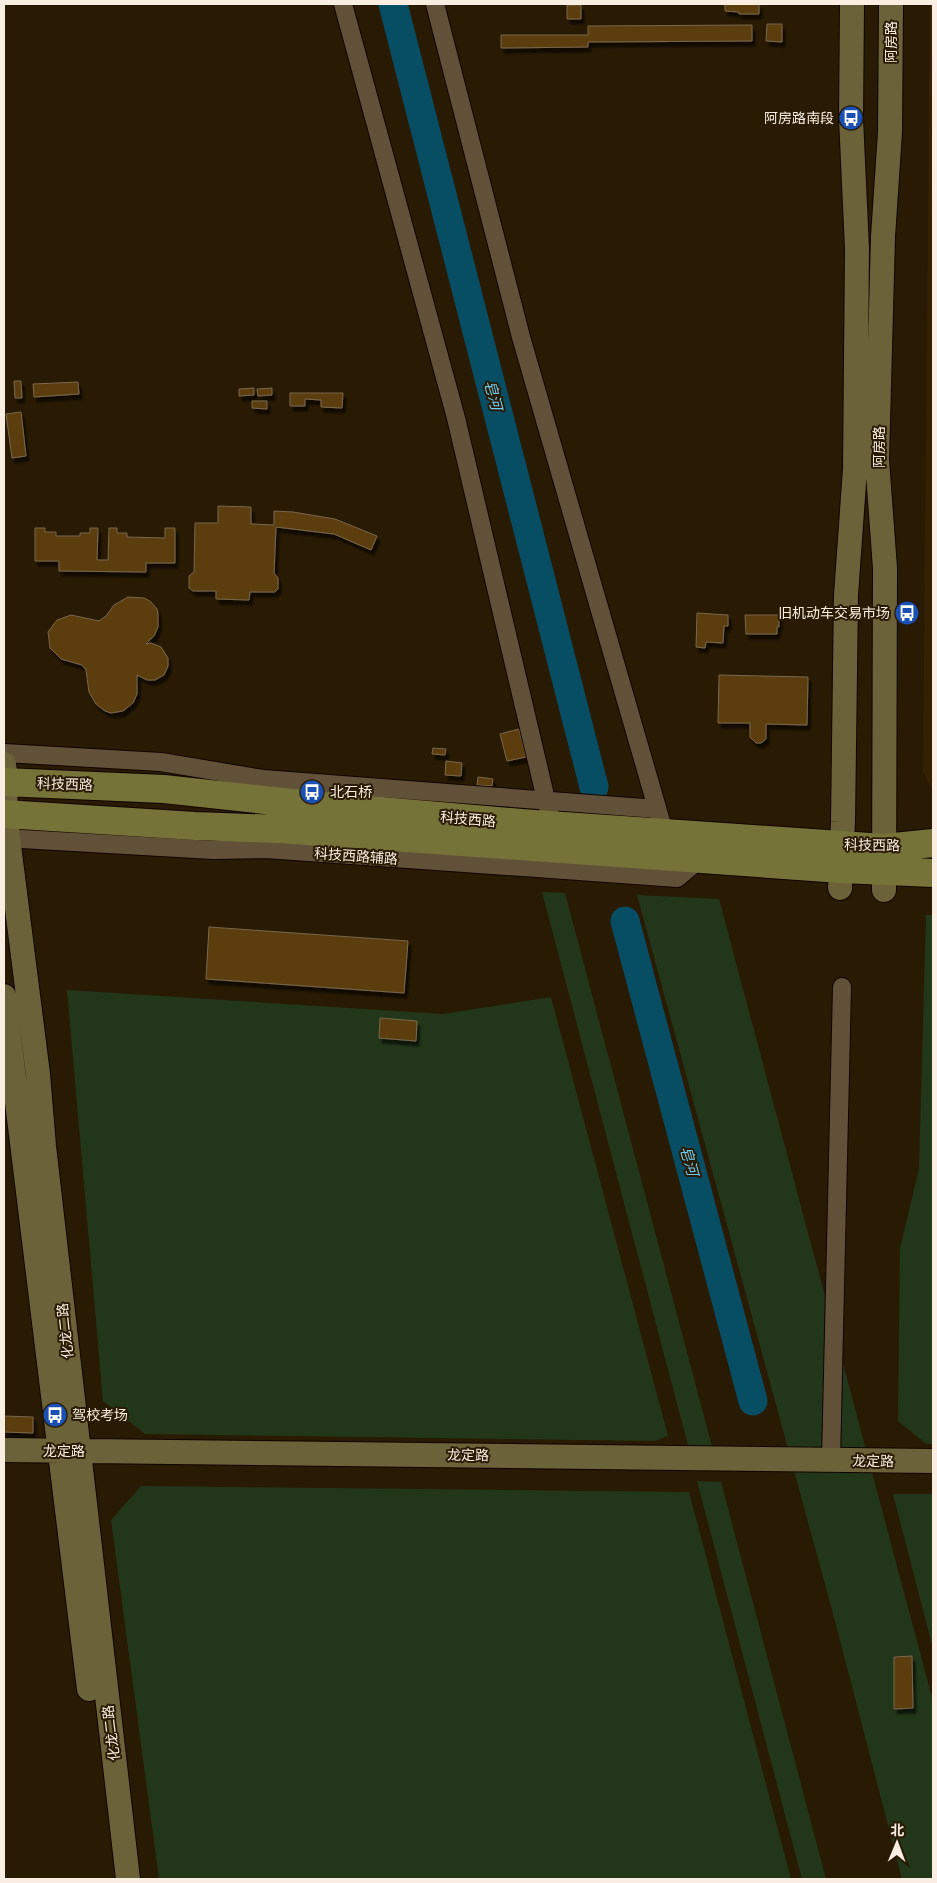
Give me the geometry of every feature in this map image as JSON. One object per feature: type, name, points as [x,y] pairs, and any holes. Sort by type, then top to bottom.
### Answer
[{"type":"main road","name":"科技西路","points":[[5,776],[164,789],[311,805],[549,813],[660,820],[841,867]]},
{"type":"main road","name":"科技西路","points":[[5,826],[176,825],[280,829],[933,873]]},
{"type":"main road","name":"科技西路","points":[[884,870],[933,843]]},
{"type":"street","points":[[4,753],[161,762],[263,779],[549,813],[456,418],[343,4]]},
{"type":"street","points":[[435,4],[521,337],[660,820]]},
{"type":"street","name":"阿房路","points":[[841,867],[846,595],[855,459],[857,249],[851,118],[852,4]]},
{"type":"street","name":"阿房路","points":[[884,870],[885,568],[878,460],[883,236],[890,132],[891,4]]},
{"type":"street","name":"化龙二路","points":[[5,776],[5,826],[38,1074],[69,1451],[113,1879]]},
{"type":"street","points":[[830,1460],[842,987]]},
{"type":"street","name":"化龙二路","points":[[4,996],[128,1879]]},
{"type":"street","name":"龙定路","points":[[4,1450],[933,1461]]},
{"type":"shaded area","points":[[930,4],[933,4],[933,791],[923,772]]},
{"type":"green space","points":[[542,892],[565,893],[718,1469],[694,1468]]},
{"type":"green space","points":[[637,895],[719,899],[933,1701],[933,1879],[902,1879],[835,1621]],"holes":[[[894,1656],[913,1657],[913,1709],[894,1709]]]},
{"type":"green space","points":[[926,915],[933,915],[933,1444],[926,1444],[898,1421],[900,1248],[919,1169]]},
{"type":"green space","points":[[67,990],[443,1014],[551,997],[668,1436],[655,1441],[145,1434],[103,1401]]},
{"type":"green space","points":[[697,1481],[721,1482],[826,1879],[802,1879]]},
{"type":"green space","points":[[141,1486],[689,1492],[791,1879],[159,1879],[111,1520]]},
{"type":"green space","points":[[893,1494],[933,1494],[933,1649]]},
{"type":"building","points":[[725,4],[759,4],[759,14],[739,14],[739,12],[725,11]]},
{"type":"building","points":[[567,5],[581,5],[581,19],[567,19]]},
{"type":"building","points":[[767,24],[782,24],[782,42],[766,41]]},
{"type":"building","points":[[752,25],[752,41],[588,42],[588,47],[501,48],[501,35],[588,35],[588,26]]},
{"type":"building","points":[[14,381],[21,381],[22,398],[15,398]]},
{"type":"building","points":[[78,382],[79,394],[34,397],[33,384]]},
{"type":"building","points":[[254,388],[254,395],[239,396],[239,389]]},
{"type":"building","points":[[272,388],[272,395],[258,396],[257,389]]},
{"type":"building","points":[[290,393],[343,393],[342,408],[321,407],[321,400],[305,399],[305,406],[290,406]]},
{"type":"building","points":[[252,401],[267,401],[267,409],[252,408]]},
{"type":"building","points":[[21,412],[26,456],[12,458],[6,414]]},
{"type":"building","points":[[218,506],[251,507],[251,524],[274,525],[274,511],[293,512],[335,519],[377,536],[371,550],[334,534],[276,527],[274,573],[278,578],[278,589],[275,592],[250,592],[249,600],[216,599],[216,591],[193,591],[189,588],[189,576],[194,572],[195,523],[218,523]]},
{"type":"building","points":[[35,528],[45,528],[45,532],[56,532],[56,536],[80,536],[80,533],[90,533],[90,528],[98,528],[97,560],[108,560],[109,528],[117,528],[117,533],[127,533],[127,537],[165,538],[165,528],[175,528],[175,563],[146,563],[146,572],[59,571],[59,561],[35,561]]},
{"type":"building","points":[[128,597],[144,598],[150,601],[157,609],[158,627],[154,636],[146,644],[151,643],[161,647],[168,658],[168,666],[164,675],[155,680],[147,680],[137,675],[137,694],[133,703],[123,711],[111,713],[96,704],[89,692],[86,670],[82,665],[61,659],[50,648],[48,632],[57,620],[71,615],[99,621],[106,616],[114,605]]},
{"type":"building","points":[[697,613],[728,615],[728,626],[724,626],[723,643],[706,642],[705,648],[696,647]]},
{"type":"building","points":[[745,615],[779,615],[777,634],[746,634]]},
{"type":"building","points":[[719,675],[808,677],[807,725],[766,724],[766,739],[761,743],[756,743],[750,737],[750,723],[718,723]]},
{"type":"building","points":[[519,729],[526,757],[507,761],[500,734]]},
{"type":"building","points":[[433,748],[446,749],[445,755],[432,754]]},
{"type":"building","points":[[446,761],[462,763],[461,776],[445,775]]},
{"type":"building","points":[[478,777],[493,779],[492,786],[477,785]]},
{"type":"building","points":[[209,927],[408,941],[404,993],[206,979]]},
{"type":"building","points":[[380,1018],[417,1021],[416,1041],[379,1038]]},
{"type":"building","points":[[4,1416],[33,1417],[33,1433],[4,1432]]},
{"type":"building","points":[[912,1656],[913,1708],[894,1709],[894,1657]]},
{"type":"waterway","name":"皂河","points":[[393,4],[594,787]]},
{"type":"waterway","name":"皂河","points":[[625,921],[753,1401]]},
{"type":"place","name":"阿房路南段","points":[[851,118]]},
{"type":"place","name":"旧机动车交易市场","points":[[907,613]]},
{"type":"place","name":"北石桥","points":[[312,792]]},
{"type":"place","name":"驾校考场","points":[[55,1415]]}]
